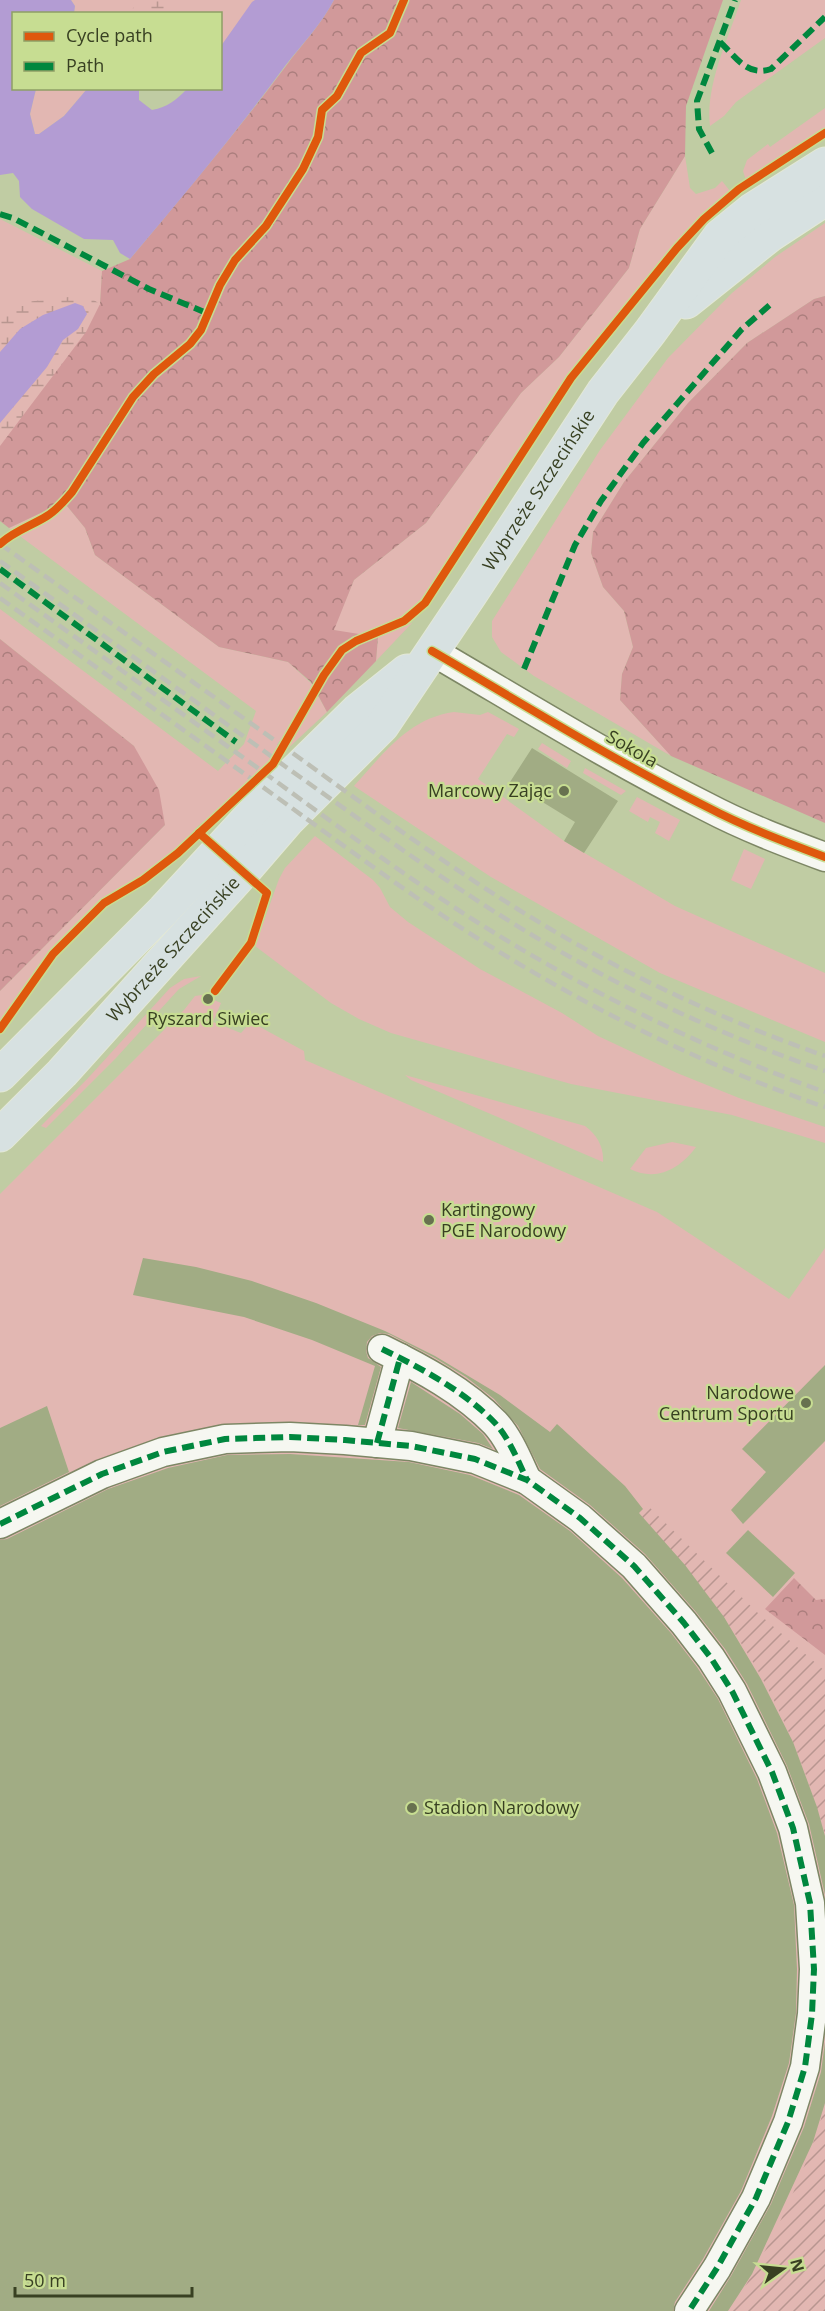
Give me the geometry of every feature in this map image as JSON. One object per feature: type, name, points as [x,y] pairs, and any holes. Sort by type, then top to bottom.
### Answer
[{"type":"main road","name":"Wybrzeże Szczecińskie","points":[[0,1135],[62,1073],[286,821],[382,726],[603,392],[720,236],[752,210],[825,164]]},
{"type":"main road","name":"Wybrzeże Szczecińskie","points":[[650,332],[770,236],[825,199]]},
{"type":"main road","name":"Wybrzeże Szczecińskie","points":[[0,1074],[164,910],[262,804],[357,711],[432,651]]},
{"type":"street","name":"Sokola","points":[[432,651],[636,769],[709,808],[825,857]]},
{"type":"street","points":[[377,1443],[391,1353],[440,1381],[496,1424],[510,1446],[526,1480]]},
{"type":"street","points":[[0,1524],[102,1474],[163,1452],[225,1439],[290,1437],[411,1446],[475,1459],[526,1480],[580,1518],[634,1566],[684,1623],[711,1658],[732,1691],[772,1772],[793,1828],[810,1903],[814,1969],[812,2014],[805,2067],[788,2122],[756,2198],[717,2268],[689,2311]]},
{"type":"green space","points":[[71,0],[255,0],[222,45],[222,12],[74,12],[75,6]]},
{"type":"green space","points":[[140,0],[165,0],[169,12],[130,12]]},
{"type":"green space","points":[[334,0],[723,0],[686,106],[685,156],[640,229],[629,268],[559,357],[521,393],[426,523],[354,580],[334,630],[378,637],[376,661],[327,712],[311,682],[288,662],[219,647],[95,555],[85,528],[67,506],[45,511],[9,528],[0,521],[0,423],[100,304],[102,271],[130,259],[248,116],[317,26]]},
{"type":"green space","points":[[741,0],[825,0],[825,38],[736,102],[724,116],[710,126],[709,111],[714,79]]},
{"type":"green space","points":[[36,90],[86,90],[64,116],[39,134],[35,134],[30,114]]},
{"type":"green space","points":[[825,108],[825,128],[746,180],[743,171],[747,160],[768,144],[770,147]]},
{"type":"green space","points":[[685,156],[690,188],[696,194],[715,188],[722,181],[730,191],[693,224],[671,249],[580,362],[499,479],[422,599],[395,621],[370,632],[355,634],[333,630],[354,580],[426,523],[521,393],[559,357],[629,268],[640,229]]},
{"type":"green space","points":[[0,219],[102,271],[100,304],[0,352]]},
{"type":"green space","points":[[825,223],[825,296],[814,299],[747,343],[688,403],[624,482],[593,532],[591,553],[603,587],[624,611],[633,647],[622,674],[620,700],[671,756],[534,676],[501,652],[492,637],[492,621],[600,450],[668,358],[732,293],[775,257]]},
{"type":"green space","points":[[86,295],[100,304],[86,332],[0,446],[0,306],[9,308],[26,302]]},
{"type":"green space","points":[[825,296],[825,823],[671,756],[620,700],[622,674],[633,647],[624,611],[603,587],[591,553],[593,532],[624,482],[688,403],[747,343],[814,299]]},
{"type":"green space","points":[[67,506],[85,528],[95,555],[219,647],[288,662],[313,685],[262,773],[227,805],[199,825],[175,851],[142,877],[113,892],[103,900],[50,952],[0,1022],[0,991],[165,825],[134,746],[0,639],[0,609],[218,771],[244,744],[256,711],[9,528],[45,511]]},
{"type":"green space","points":[[412,623],[376,661],[378,637]]},
{"type":"green space","points":[[0,639],[134,746],[159,790],[165,825],[0,991]]},
{"type":"green space","points":[[317,694],[327,712],[283,753]]},
{"type":"green space","points":[[454,712],[480,715],[488,712],[519,729],[514,737],[507,734],[478,779],[564,841],[675,906],[825,973],[825,1042],[660,973],[491,877],[354,786],[398,739],[410,730],[423,722]]},
{"type":"green space","points":[[542,743],[571,761],[567,768],[538,749]]},
{"type":"green space","points":[[585,768],[626,791],[621,795],[583,773]]},
{"type":"green space","points":[[637,797],[680,820],[669,841],[655,833],[660,822],[650,817],[648,822],[629,811]]},
{"type":"green space","points":[[315,836],[373,880],[390,907],[408,922],[480,969],[562,1013],[598,1036],[677,1073],[739,1098],[825,1127],[825,1143],[732,1115],[571,1084],[391,1033],[331,1003],[255,946],[285,868]]},
{"type":"green space","points":[[744,849],[765,859],[751,889],[731,880]]},
{"type":"green space","points":[[201,976],[179,989],[116,1058],[46,1128],[41,1126],[170,988],[184,979]]},
{"type":"green space","name":"Stadion Narodowy","points":[[202,995],[221,1003],[213,1022],[241,1033],[251,1022],[304,1051],[305,1060],[657,1212],[789,1299],[825,1248],[825,2311],[0,2311],[0,1194],[184,1010],[195,996]]},
{"type":"green space","points":[[405,1075],[585,1126],[599,1142],[603,1162],[411,1080]]},
{"type":"green space","points":[[672,1142],[696,1147],[683,1162],[658,1174],[640,1173],[630,1169],[646,1148]]},
{"type":"green space","points":[[647,1505],[761,1616],[825,1671],[825,1836],[796,1750],[771,1694],[723,1617],[639,1513]]},
{"type":"green space","points":[[794,1578],[816,1600],[825,1599],[825,1655],[765,1609]]},
{"type":"green space","points":[[825,2106],[825,2311],[730,2311],[759,2263],[785,2212],[807,2160]]},
{"type":"shaded area","points":[[0,0],[71,0],[75,6],[74,12],[12,12],[12,90],[36,90],[30,114],[35,134],[39,134],[64,116],[86,90],[139,90],[139,100],[152,110],[163,107],[186,90],[222,90],[222,45],[252,2],[255,0],[334,0],[317,26],[228,140],[130,259],[120,253],[113,240],[84,239],[32,209],[20,197],[19,181],[13,173],[0,175]]},
{"type":"shaded area","points":[[75,303],[83,306],[87,314],[78,329],[63,340],[47,367],[0,423],[0,352],[20,329],[43,315]]},
{"type":"building","name":"Marcowy Zając","points":[[532,748],[618,801],[584,853],[564,841],[575,822],[510,782]]},
{"type":"building","points":[[143,1258],[196,1267],[252,1281],[316,1303],[385,1331],[435,1356],[500,1395],[550,1432],[557,1424],[625,1486],[643,1509],[639,1513],[685,1565],[724,1617],[761,1679],[793,1742],[825,1836],[825,1895],[809,1824],[787,1766],[747,1684],[725,1649],[645,1554],[590,1505],[540,1469],[518,1426],[494,1399],[466,1377],[435,1358],[389,1334],[380,1333],[372,1336],[367,1342],[368,1358],[381,1367],[365,1425],[358,1425],[375,1366],[312,1340],[244,1317],[133,1295]]},
{"type":"building","name":"Narodowe Centrum Sportu","points":[[825,1365],[825,1441],[743,1524],[731,1510],[766,1472],[742,1449]]},
{"type":"building","points":[[411,1382],[460,1414],[483,1434],[493,1449],[478,1443],[398,1428]]},
{"type":"building","points":[[47,1406],[69,1472],[0,1506],[0,1428]]},
{"type":"building","name":"Stadion Narodowy","points":[[290,1454],[409,1462],[470,1475],[519,1495],[570,1531],[622,1578],[671,1633],[718,1699],[757,1779],[777,1833],[794,1905],[797,1969],[796,2013],[789,2063],[772,2116],[741,2191],[703,2259],[675,2302],[673,2311],[0,2311],[0,1540],[7,1539],[108,1489],[168,1468],[227,1455]]},
{"type":"building","points":[[748,1530],[795,1573],[773,1597],[726,1553]]},
{"type":"building","points":[[825,2042],[825,2103],[813,2142],[752,2274],[728,2311],[709,2311],[771,2204],[804,2127],[821,2072]]},
{"type":"railway","points":[[0,544],[400,830],[516,908],[590,952],[666,991],[705,1009],[825,1056]]},
{"type":"railway","points":[[0,561],[383,836],[515,925],[582,964],[650,999],[754,1045],[825,1071]]},
{"type":"railway","points":[[0,583],[390,864],[508,941],[640,1014],[732,1055],[825,1092]]},
{"type":"railway","points":[[0,598],[395,882],[508,957],[640,1030],[732,1071],[825,1107]]},
{"type":"marked path","points":[[712,153],[699,129],[697,101],[735,0]]},
{"type":"marked path","points":[[720,42],[742,64],[763,71],[771,69],[825,17]]},
{"type":"marked path","points":[[0,214],[13,218],[149,289],[209,314]]},
{"type":"marked path","points":[[524,669],[575,545],[601,501],[643,443],[742,329],[771,304]]},
{"type":"marked path","points":[[0,569],[236,742]]},
{"type":"marked path","points":[[382,1349],[442,1381],[483,1411],[505,1436],[527,1480]]},
{"type":"marked path","points":[[377,1443],[400,1358]]},
{"type":"marked path","points":[[0,1524],[102,1474],[163,1452],[225,1439],[290,1437],[411,1446],[475,1459],[527,1480],[580,1518],[634,1566],[684,1623],[711,1658],[732,1691],[772,1772],[793,1828],[810,1903],[814,1969],[812,2014],[805,2067],[788,2122],[756,2198],[717,2268],[689,2311]]},
{"type":"cycle path","points":[[0,544],[47,516],[60,505],[72,492],[133,397],[154,374],[190,344],[201,330],[220,285],[235,260],[266,226],[303,169],[318,137],[322,110],[337,96],[361,53],[390,33],[404,0]]},
{"type":"cycle path","points":[[0,1029],[53,954],[104,903],[143,880],[178,853],[273,764],[324,675],[342,650],[356,641],[404,621],[425,603],[571,378],[677,248],[704,219],[739,189],[825,133]]},
{"type":"cycle path","points":[[432,651],[672,789],[750,828],[825,857]]},
{"type":"cycle path","points":[[199,833],[267,893],[251,943],[215,991]]},
{"type":"place","name":"Marcowy Zając","points":[[564,791]]},
{"type":"place","name":"Ryszard Siwiec","points":[[208,999]]},
{"type":"place","name":"Kartingowy PGE Narodowy","points":[[429,1220]]},
{"type":"place","name":"Narodowe Centrum Sportu","points":[[806,1403]]},
{"type":"place","name":"Stadion Narodowy","points":[[412,1808]]}]
